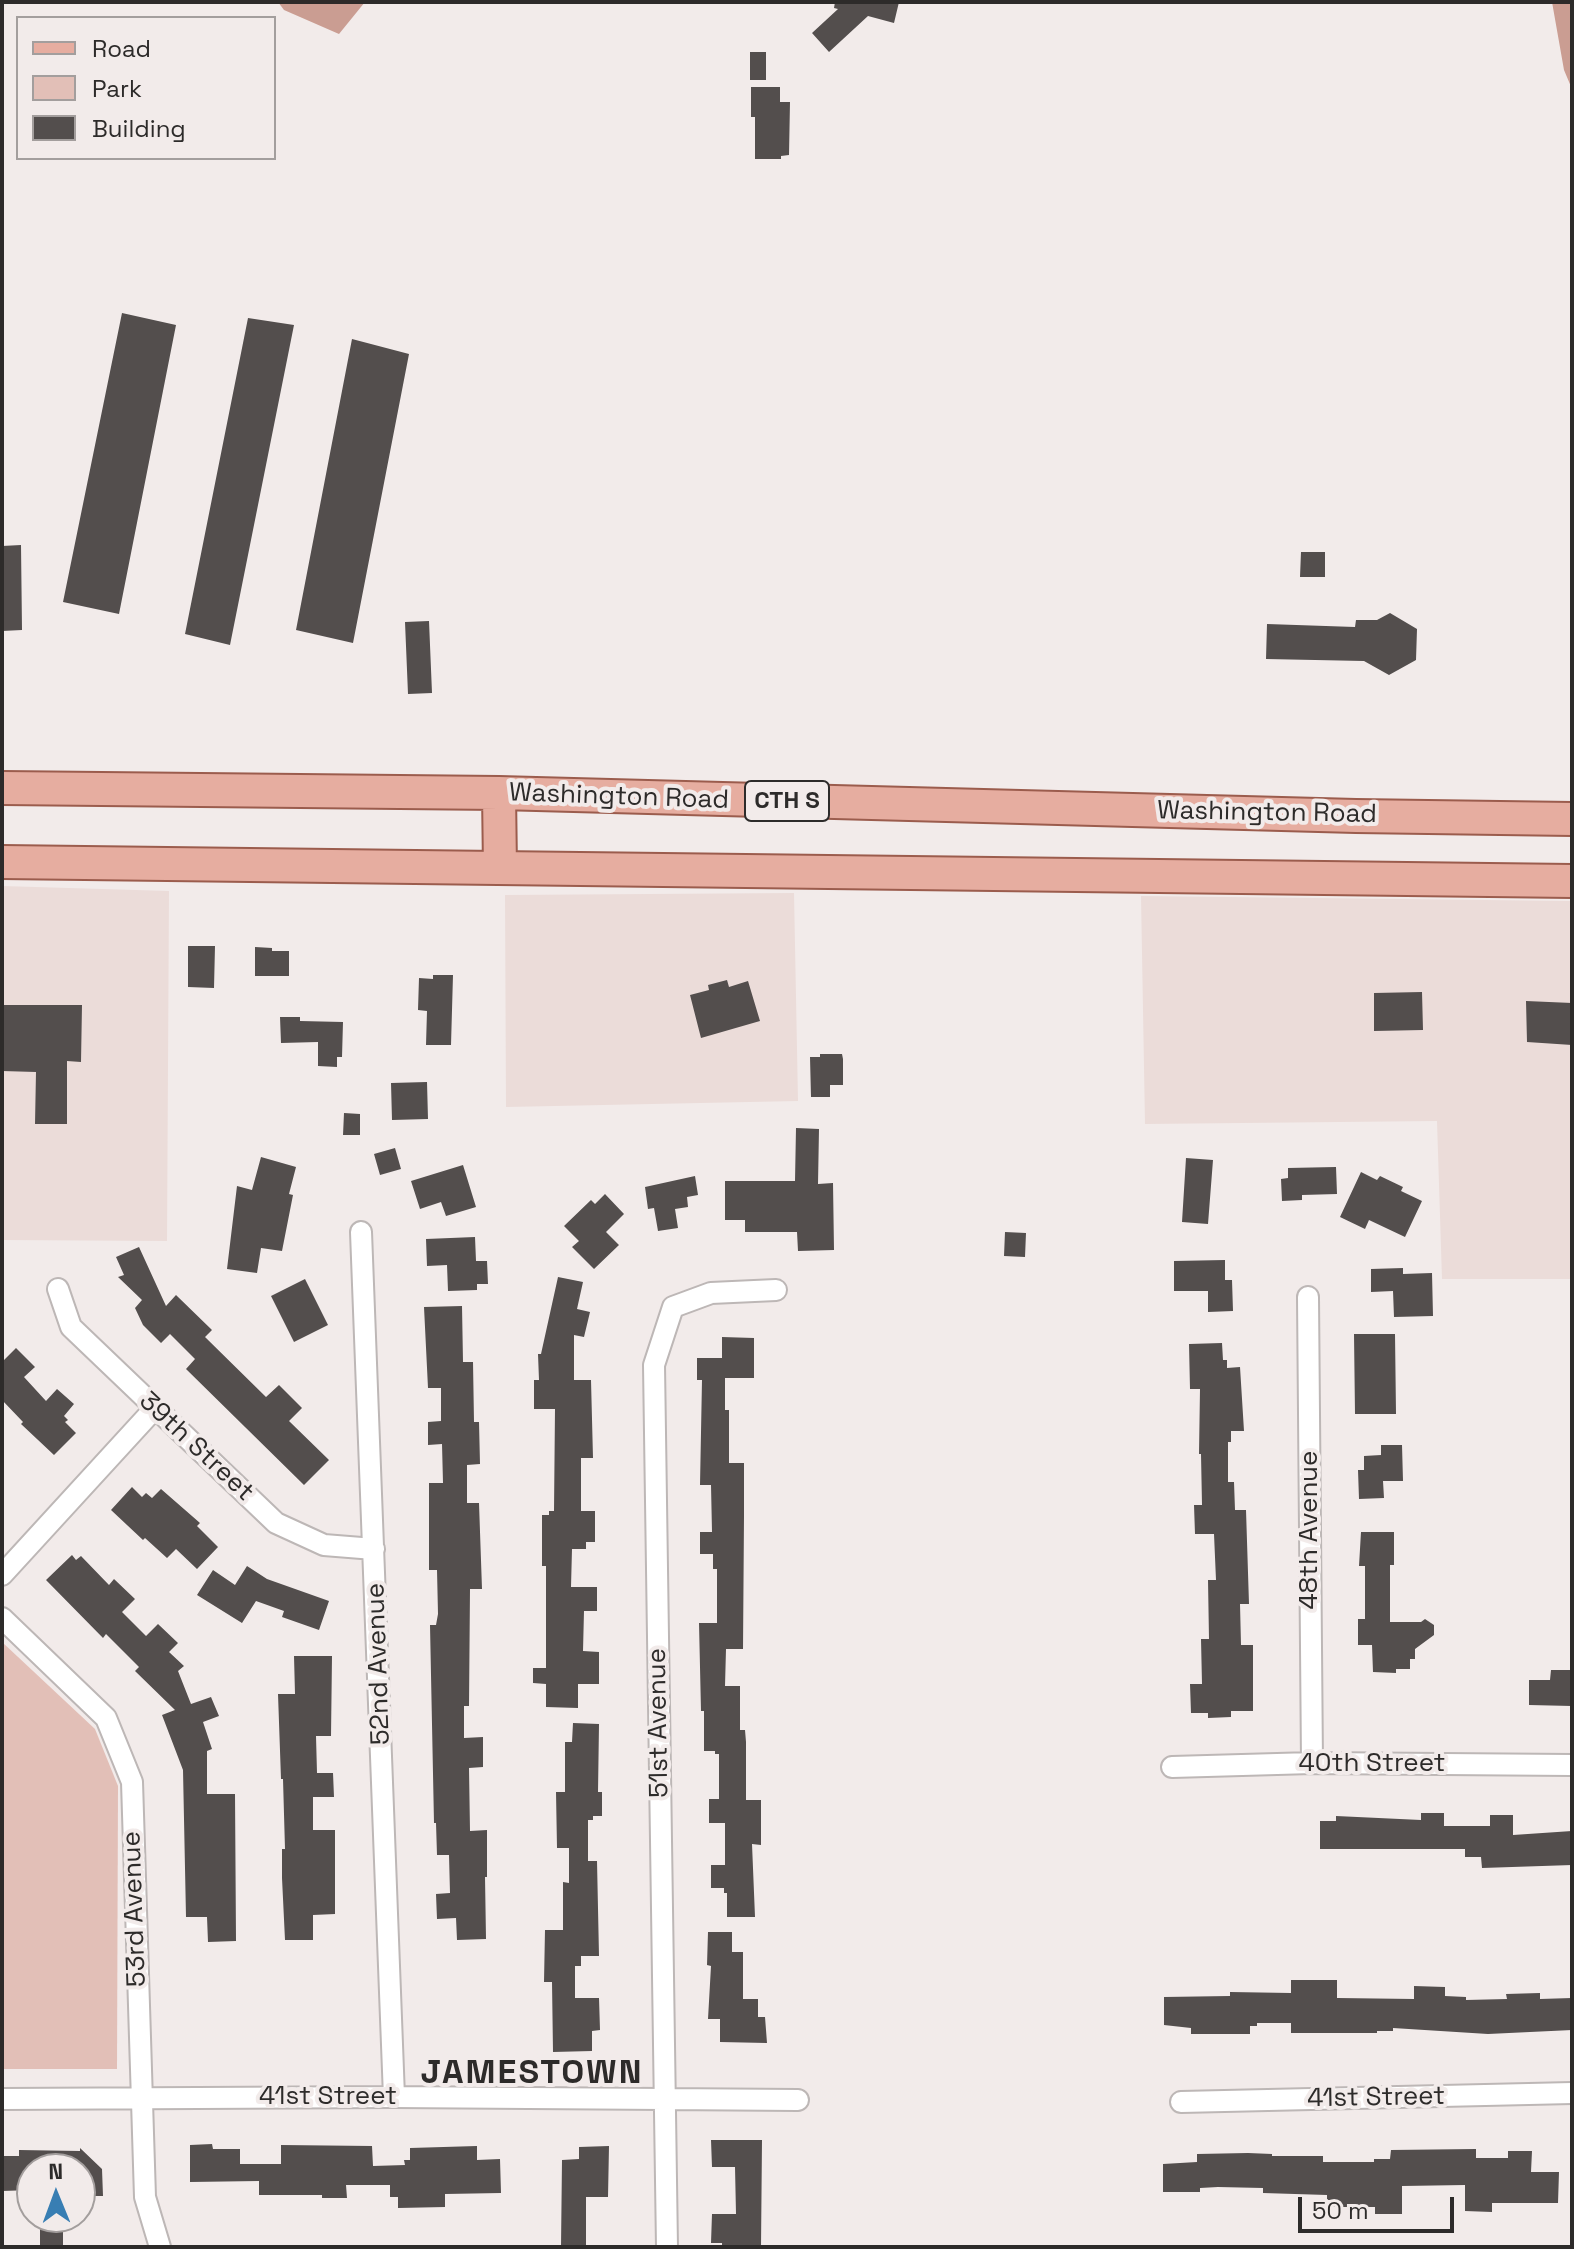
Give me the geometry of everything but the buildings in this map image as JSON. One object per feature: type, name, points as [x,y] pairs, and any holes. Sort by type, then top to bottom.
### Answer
[{"type":"main road","name":"Washington Road","points":[[2,788],[499,793],[1572,819]]},
{"type":"main road","points":[[499,793],[500,868]]},
{"type":"main road","points":[[2,862],[1572,881]]},
{"type":"street","name":"52nd Avenue","points":[[361,1232],[394,2097]]},
{"type":"street","name":"39th Street","points":[[58,1289],[71,1327],[276,1523],[324,1545],[374,1549]]},
{"type":"street","name":"51st Avenue","points":[[667,2247],[654,1365],[673,1307],[711,1293],[776,1290]]},
{"type":"street","name":"48th Avenue","points":[[1308,1297],[1312,1763]]},
{"type":"street","points":[[2,1575],[155,1408]]},
{"type":"street","name":"53rd Avenue","points":[[2,1618],[106,1718],[132,1782],[145,2197],[160,2247]]},
{"type":"street","name":"40th Street","points":[[1172,1767],[1312,1763],[1572,1765]]},
{"type":"street","name":"41st Street","points":[[1181,2102],[1572,2093]]},
{"type":"street","name":"41st Street","points":[[2,2099],[394,2097],[798,2100]]},
{"type":"shaded area","points":[[278,2],[365,2],[339,34],[284,10]]},
{"type":"shaded area","points":[[1552,2],[1572,2],[1572,89],[1564,70]]},
{"type":"shaded area","points":[[2,886],[169,891],[167,1241],[2,1240]]},
{"type":"shaded area","points":[[794,893],[798,1101],[506,1107],[505,895]]},
{"type":"shaded area","points":[[1141,896],[1572,901],[1572,1279],[1442,1279],[1437,1121],[1145,1124]]},
{"type":"green space","points":[[2,1642],[95,1729],[118,1786],[117,2069],[2,2069]]},
{"type":"district","name":"JAMESTOWN","points":[[532,2074]]}]
